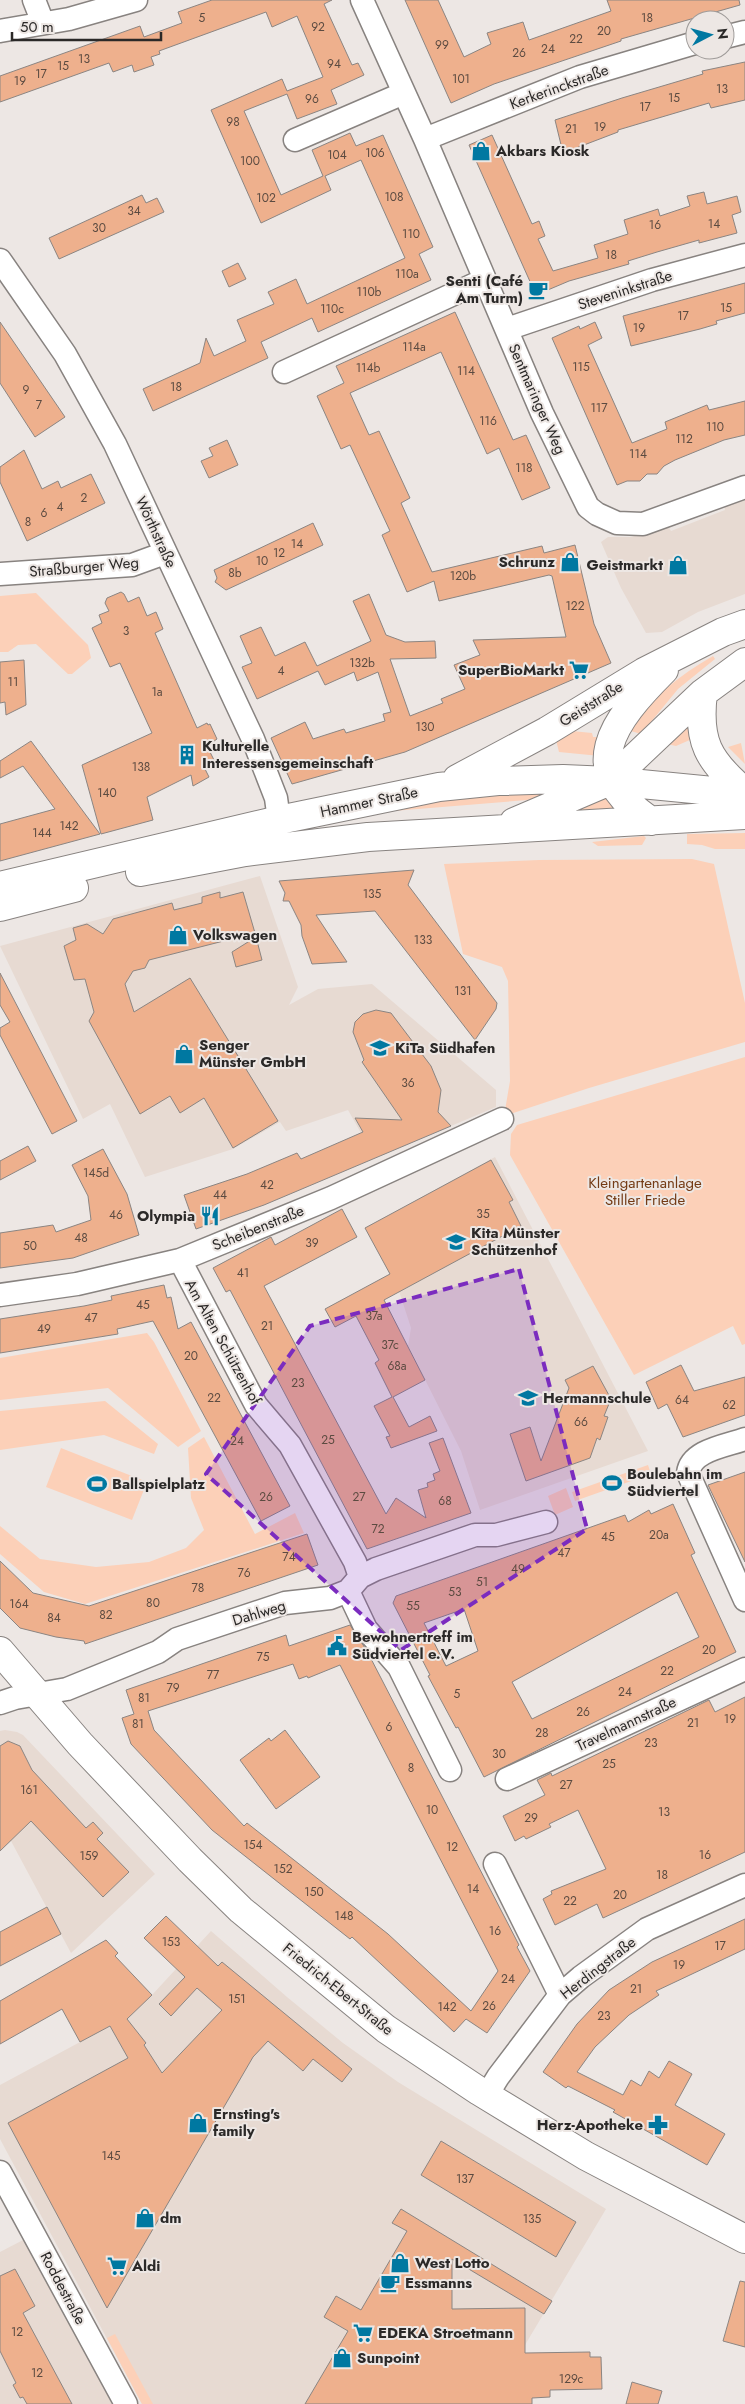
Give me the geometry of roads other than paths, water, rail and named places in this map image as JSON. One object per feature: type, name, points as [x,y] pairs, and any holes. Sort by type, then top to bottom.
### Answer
[{"type":"street","points":[[34,0],[43,23]]},
{"type":"street","points":[[0,32],[69,19],[136,0]]},
{"type":"street","name":"Sentmaringer Weg","points":[[362,0],[425,139],[484,280],[581,496],[588,507],[597,514],[617,523],[644,524],[745,487]]},
{"type":"street","name":"Kerkerinckstraße","points":[[425,139],[580,77],[685,46]]},
{"type":"street","points":[[295,140],[404,94]]},
{"type":"street","name":"Steveninkstraße","points":[[506,329],[652,280],[745,255]]},
{"type":"street","name":"Wörthstraße","points":[[0,260],[84,384],[115,444],[253,739],[276,798],[279,820]]},
{"type":"street","points":[[284,372],[484,280]]},
{"type":"street","name":"Straßburger Weg","points":[[0,574],[132,565],[165,553]]},
{"type":"street","name":"Geiststraße","points":[[439,787],[548,731],[614,689],[679,654],[723,632],[745,624]]},
{"type":"street","points":[[651,822],[632,807],[610,781],[608,759],[610,746],[619,722],[631,705],[679,654]]},
{"type":"street","points":[[488,830],[524,818],[610,781],[703,693],[745,662]]},
{"type":"street","points":[[703,693],[701,728],[708,753],[745,793]]},
{"type":"street","name":"Hammer Straße","points":[[0,886],[279,820],[439,787],[506,780],[610,781],[745,793]]},
{"type":"street","name":"Hammer Straße","points":[[0,907],[171,865],[245,852],[368,837],[745,816]]},
{"type":"street","name":"Scheibenstraße","points":[[0,1295],[77,1284],[180,1260],[331,1198],[502,1119]]},
{"type":"street","name":"Am Alten Schützenhof","points":[[180,1260],[256,1405],[290,1445],[355,1562],[354,1584],[366,1629],[399,1667],[450,1770]]},
{"type":"street","points":[[745,1439],[694,1458],[689,1464],[688,1473],[745,1600]]},
{"type":"street","name":"Dahlweg","points":[[0,1703],[67,1689],[158,1652],[177,1639],[285,1603],[330,1598],[376,1569],[475,1535],[496,1535],[546,1522]]},
{"type":"street","name":"Friedrich-Ebert-Straße","points":[[0,1651],[86,1750],[190,1860],[241,1910],[386,2028],[487,2095],[586,2156],[745,2239]]},
{"type":"street","name":"Travelmannstraße","points":[[507,1779],[745,1668]]},
{"type":"street","points":[[495,1864],[560,1995]]},
{"type":"street","name":"Herdingstraße","points":[[487,2095],[498,2077],[560,1995],[581,1977],[647,1929],[745,1885]]},
{"type":"street","name":"Roddestraße","points":[[0,2172],[126,2404]]},
{"type":"place","name":"Akbars Kiosk","points":[[481,151]]},
{"type":"place","name":"Senti (Café Am Turm)","points":[[538,290]]},
{"type":"place","name":"Schrunz","points":[[570,562]]},
{"type":"place","name":"Geistmarkt","points":[[678,565]]},
{"type":"place","name":"SuperBioMarkt","points":[[579,670]]},
{"type":"place","name":"Kulturelle Interessensgemeinschaft","points":[[187,755]]},
{"type":"place","name":"Volkswagen","points":[[178,935]]},
{"type":"place","name":"KiTa Südhafen","points":[[380,1048]]},
{"type":"place","name":"Senger Münster GmbH","points":[[184,1054]]},
{"type":"place","name":"Olympia","points":[[210,1216]]},
{"type":"place","name":"Kita Münster Schützenhof","points":[[456,1242]]},
{"type":"place","name":"Hermannschule","points":[[528,1398]]},
{"type":"place","name":"Boulebahn im Südviertel","points":[[612,1483]]},
{"type":"place","name":"Ballspielplatz","points":[[97,1484]]},
{"type":"place","name":"Bewohnertreff im Südviertel e.V.","points":[[337,1646]]},
{"type":"place","name":"Ernsting's family","points":[[198,2123]]},
{"type":"place","name":"Herz-Apotheke","points":[[658,2125]]},
{"type":"place","name":"dm","points":[[145,2218]]},
{"type":"place","name":"West Lotto","points":[[400,2263]]},
{"type":"place","name":"Aldi","points":[[117,2266]]},
{"type":"place","name":"Essmanns","points":[[390,2283]]},
{"type":"place","name":"EDEKA Stroetmann","points":[[363,2333]]},
{"type":"place","name":"Sunpoint","points":[[342,2358]]},
{"type":"park label","name":"Kleingartenanlage Stiller Friede","points":[[645,1192]]}]
